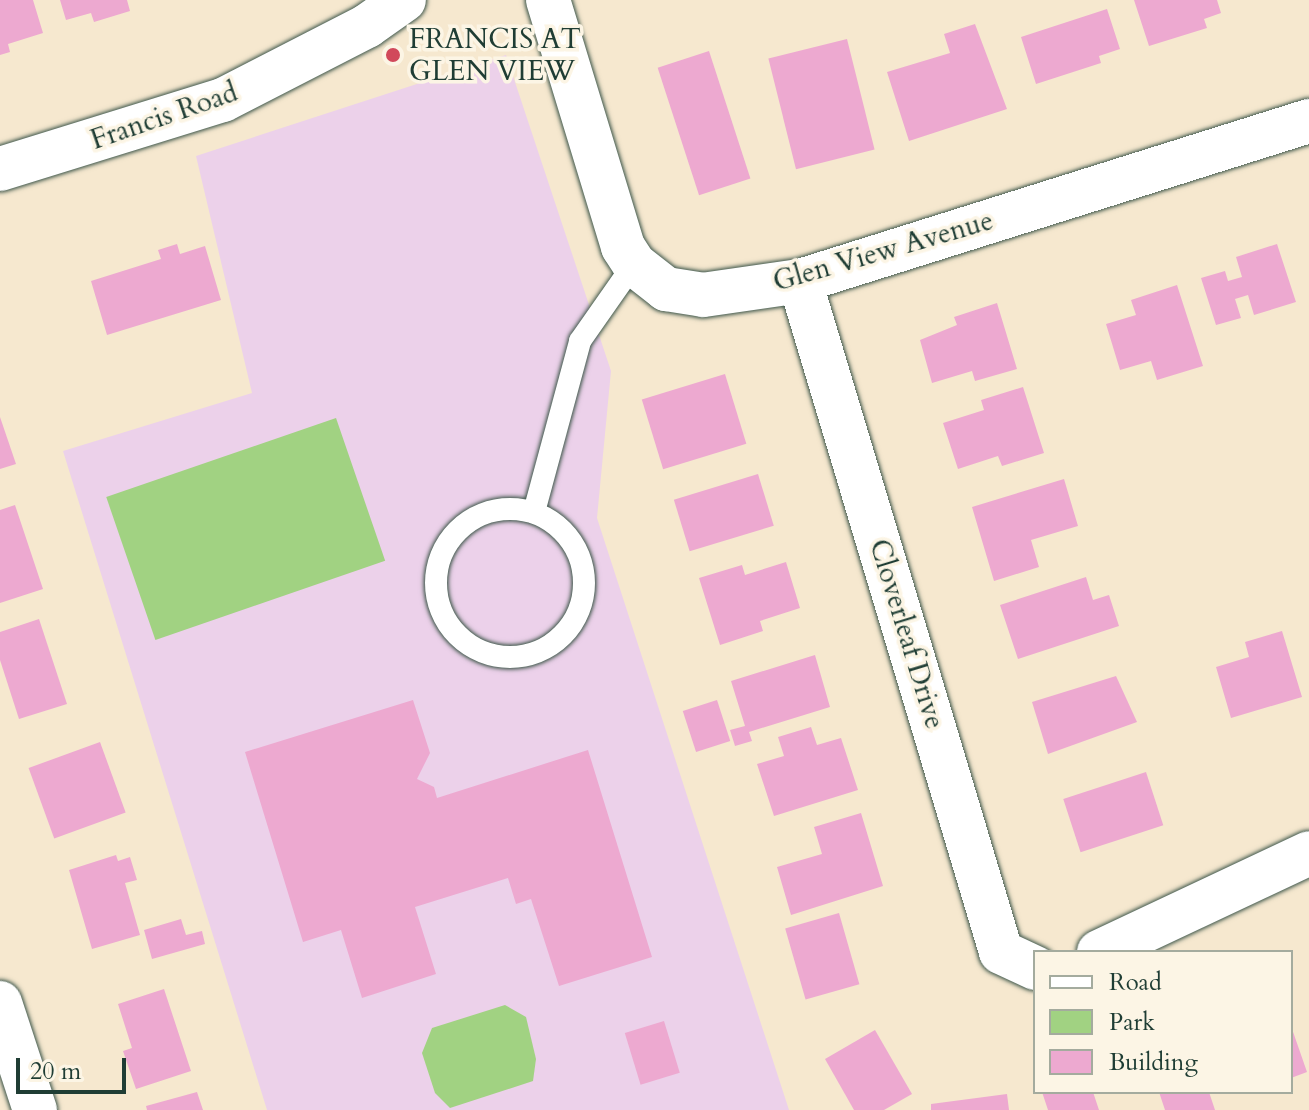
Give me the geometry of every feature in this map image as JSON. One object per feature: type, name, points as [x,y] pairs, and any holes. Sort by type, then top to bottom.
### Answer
[{"type":"street","name":"Francis Road","points":[[0,169],[223,100],[367,26],[404,0]]},
{"type":"street","name":"Glen View Avenue","points":[[548,0],[613,222],[634,264],[666,289],[703,295],[800,281],[1309,121]]},
{"type":"street","name":"Cloverleaf Drive","points":[[800,281],[1001,952],[1033,967]]},
{"type":"street","points":[[1103,950],[1309,853]]},
{"type":"street","points":[[0,1003],[35,1110]]},
{"type":"lane","points":[[534,512],[580,341],[634,264]]},
{"type":"lane","points":[[500,508],[534,512],[562,529],[581,557],[585,591],[574,623],[551,647],[519,659],[486,655],[457,638],[439,610],[435,576],[445,544],[469,520],[500,508]]},
{"type":"shaded area","points":[[506,55],[611,371],[597,518],[789,1110],[267,1110],[63,451],[252,393],[196,156]]},
{"type":"green space","points":[[336,418],[385,561],[155,640],[106,497]]},
{"type":"green space","points":[[505,1005],[526,1017],[536,1059],[533,1081],[450,1108],[435,1093],[422,1053],[432,1028]]},
{"type":"building","points":[[0,0],[33,0],[43,33],[8,44],[10,52],[0,55]]},
{"type":"building","points":[[60,0],[127,0],[130,11],[94,22],[91,13],[66,20]]},
{"type":"building","points":[[1134,0],[1217,0],[1221,13],[1204,19],[1207,28],[1149,46]]},
{"type":"building","points":[[1107,9],[1120,49],[1099,56],[1101,63],[1036,84],[1021,37]]},
{"type":"building","points":[[975,24],[1007,109],[909,141],[887,72],[950,53],[944,34]]},
{"type":"building","points":[[847,39],[875,150],[796,169],[768,59]]},
{"type":"building","points":[[709,51],[750,178],[699,195],[658,68]]},
{"type":"building","points":[[177,244],[180,254],[205,246],[221,300],[107,335],[91,281],[161,259],[158,250]]},
{"type":"building","points":[[1277,244],[1296,302],[1254,315],[1248,295],[1235,299],[1241,318],[1216,325],[1201,278],[1225,271],[1228,281],[1242,277],[1236,257]]},
{"type":"building","points":[[1177,285],[1203,366],[1157,380],[1151,361],[1120,370],[1106,324],[1136,315],[1131,300]]},
{"type":"building","points":[[997,303],[1017,369],[975,381],[972,371],[932,383],[920,340],[957,325],[954,317]]},
{"type":"building","points":[[725,374],[746,444],[663,469],[642,399]]},
{"type":"building","points":[[1023,387],[1044,453],[1002,466],[998,456],[958,469],[943,423],[984,410],[981,400]]},
{"type":"building","points":[[0,417],[16,464],[0,469]]},
{"type":"building","points":[[758,474],[774,526],[690,551],[674,500]]},
{"type":"building","points":[[1064,479],[1078,526],[1031,540],[1039,567],[994,581],[972,507]]},
{"type":"building","points":[[15,505],[43,589],[0,603],[0,510]]},
{"type":"building","points":[[786,562],[800,608],[760,621],[763,631],[720,645],[699,578],[742,565],[745,575]]},
{"type":"building","points":[[1086,577],[1093,600],[1109,595],[1119,626],[1018,659],[1000,605]]},
{"type":"building","points":[[39,619],[67,704],[19,719],[0,660],[0,632]]},
{"type":"building","points":[[1282,631],[1302,697],[1231,718],[1216,667],[1249,657],[1245,642]]},
{"type":"building","points":[[815,655],[830,707],[749,732],[752,741],[735,746],[730,730],[745,726],[731,681]]},
{"type":"building","points":[[1116,676],[1137,722],[1048,754],[1032,702]]},
{"type":"building","points":[[413,700],[430,753],[417,779],[434,787],[437,798],[588,750],[652,957],[559,986],[531,899],[516,904],[508,878],[415,907],[436,974],[362,998],[341,930],[303,942],[245,752]]},
{"type":"building","points":[[717,700],[730,741],[696,752],[683,711]]},
{"type":"building","points":[[811,727],[817,745],[841,738],[858,790],[774,816],[757,764],[784,756],[778,737]]},
{"type":"building","points":[[100,742],[126,812],[54,838],[29,768]]},
{"type":"building","points":[[1146,772],[1163,825],[1081,852],[1063,799]]},
{"type":"building","points":[[861,813],[883,886],[791,915],[777,867],[822,854],[814,827]]},
{"type":"building","points":[[116,855],[118,861],[130,857],[137,880],[125,883],[140,935],[92,949],[69,870]]},
{"type":"building","points":[[839,913],[859,984],[806,1000],[785,928]]},
{"type":"building","points":[[181,919],[186,935],[202,931],[205,944],[152,959],[144,930]]},
{"type":"building","points":[[164,989],[191,1071],[136,1089],[123,1051],[132,1048],[118,1004]]},
{"type":"building","points":[[664,1021],[680,1073],[641,1085],[625,1033]]},
{"type":"building","points":[[875,1030],[912,1094],[884,1110],[854,1110],[825,1059]]},
{"type":"building","points":[[1293,1032],[1307,1072],[1293,1077]]},
{"type":"building","points":[[197,1092],[203,1110],[147,1110],[146,1106]]},
{"type":"building","points":[[1007,1094],[1009,1110],[931,1110],[931,1104]]},
{"type":"building","points":[[1043,1094],[1094,1094],[1099,1110],[1048,1110]]},
{"type":"building","points":[[1160,1094],[1210,1094],[1215,1110],[1165,1110]]},
{"type":"place","name":"FRANCIS AT GLEN VIEW","points":[[393,55]]}]
